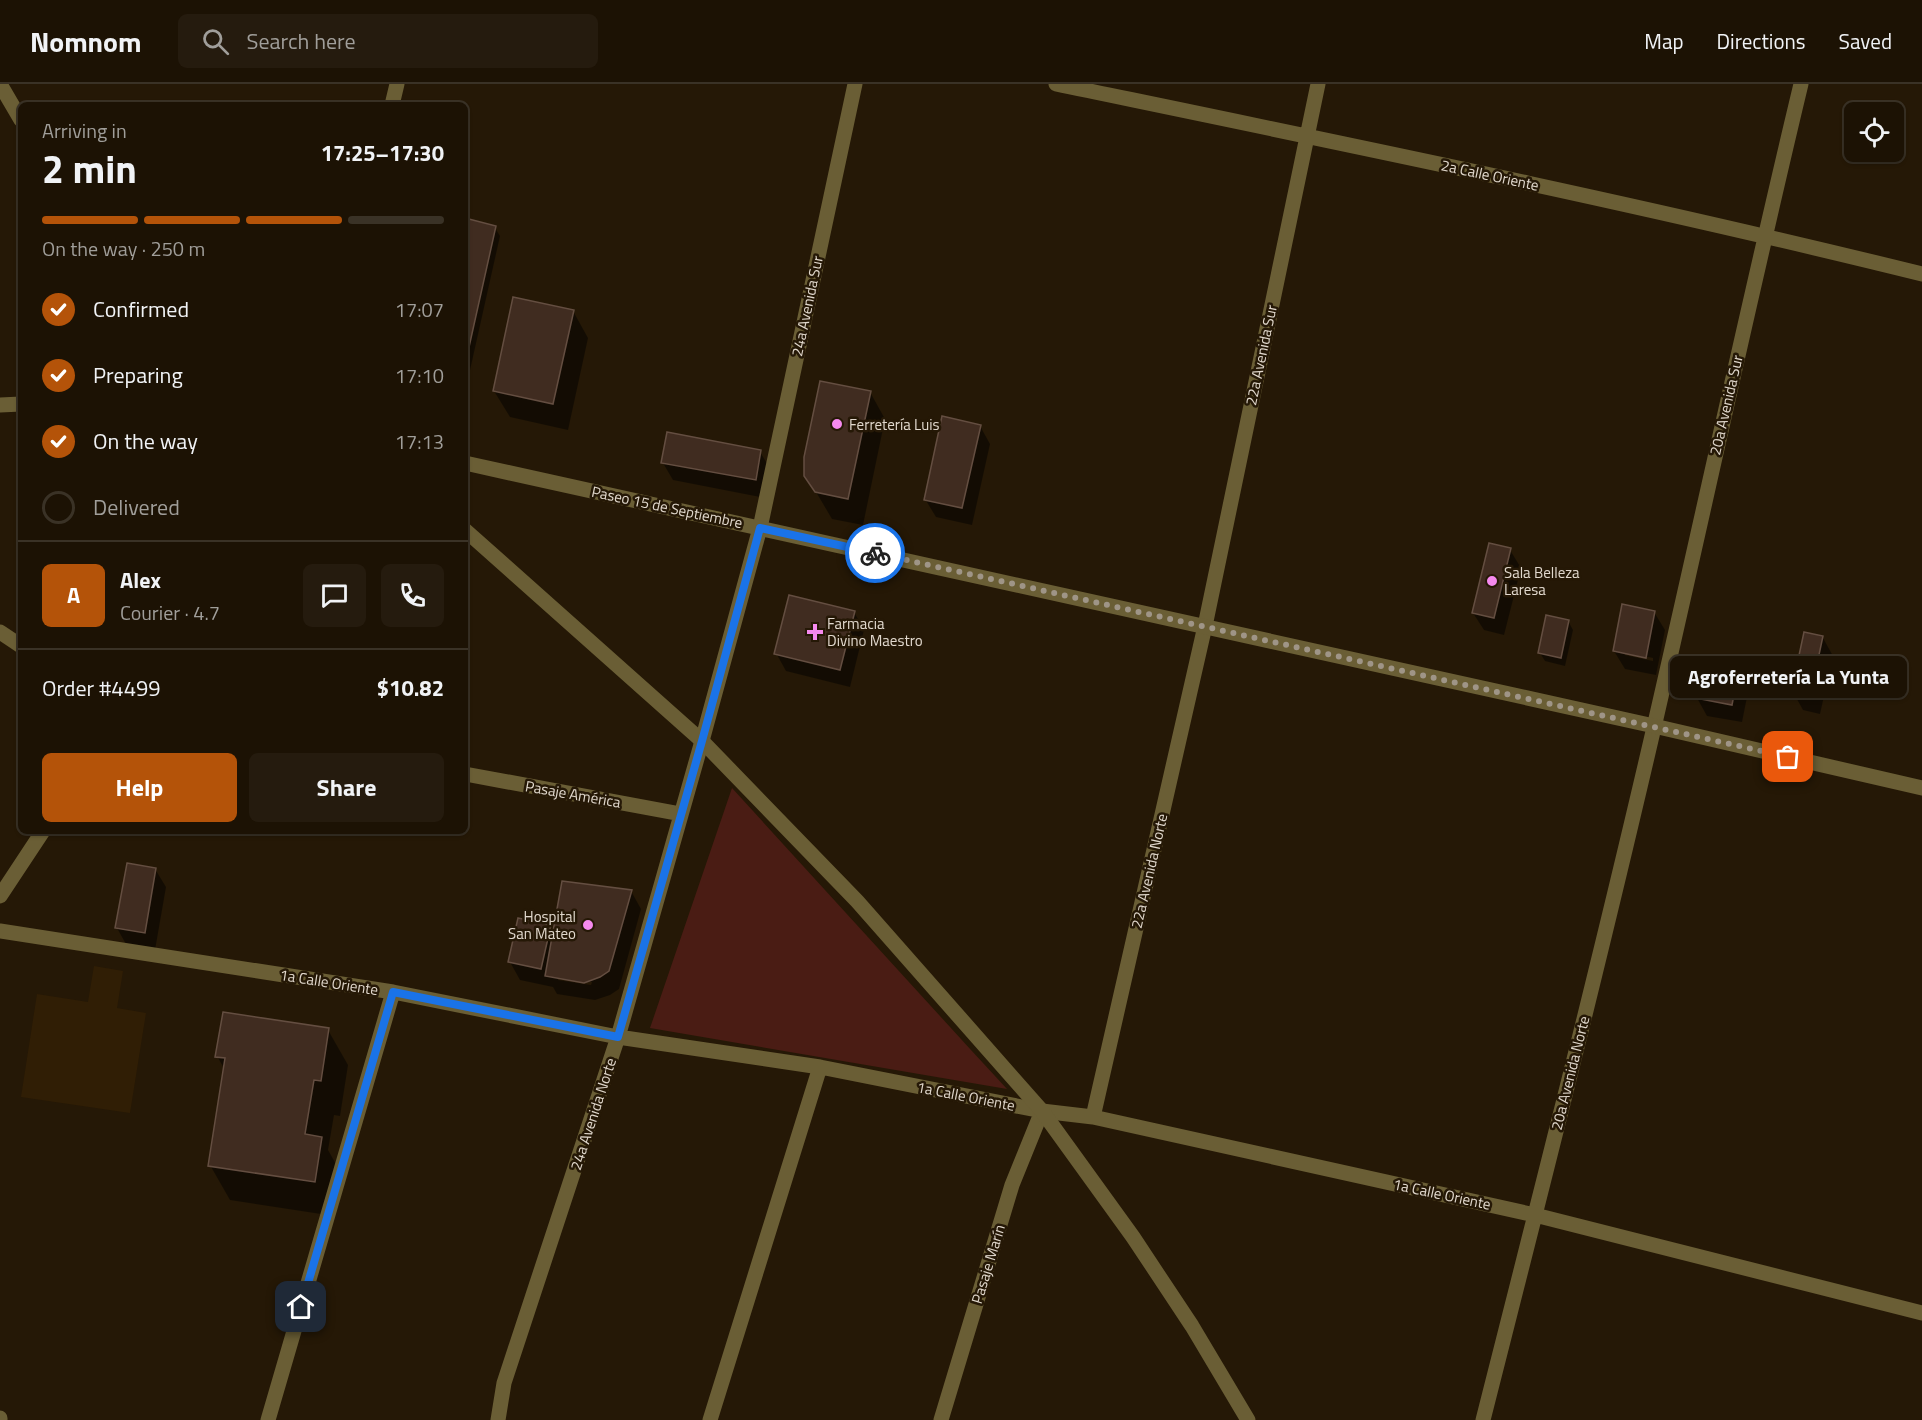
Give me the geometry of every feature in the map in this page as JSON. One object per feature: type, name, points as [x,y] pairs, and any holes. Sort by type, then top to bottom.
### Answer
[{"type":"street","points":[[0,84],[18,115]]},
{"type":"street","points":[[393,102],[397,84]]},
{"type":"street","name":"24a Avenida Sur","points":[[760,528],[855,84]]},
{"type":"street","name":"2a Calle Oriente","points":[[1056,84],[1764,235],[1922,274]]},
{"type":"street","name":"22a Avenida Sur","points":[[1205,626],[1318,84]]},
{"type":"street","name":"20a Avenida Sur","points":[[1654,726],[1764,235],[1801,84]]},
{"type":"street","points":[[0,405],[18,404]]},
{"type":"street","name":"Paseo 15 de Septiembre","points":[[468,464],[1654,726],[1922,788]]},
{"type":"street","name":"24a Avenida Norte","points":[[498,1420],[504,1383],[618,1037],[760,528]]},
{"type":"street","points":[[468,533],[702,741],[857,902],[1042,1111],[1134,1237],[1192,1326],[1248,1420]]},
{"type":"street","name":"22a Avenida Norte","points":[[1093,1117],[1205,626]]},
{"type":"street","points":[[0,632],[18,644]]},
{"type":"street","name":"20a Avenida Norte","points":[[1483,1420],[1654,726]]},
{"type":"street","name":"Pasaje América","points":[[468,775],[681,813]]},
{"type":"street","points":[[0,896],[41,834]]},
{"type":"street","name":"1a Calle Oriente","points":[[0,932],[393,992],[618,1037],[820,1067],[1042,1111],[1093,1117],[1535,1215],[1922,1313]]},
{"type":"street","points":[[268,1420],[393,992]]},
{"type":"street","points":[[710,1420],[820,1067]]},
{"type":"street","name":"Pasaje Marín","points":[[941,1420],[1012,1185],[1042,1111]]},
{"type":"shaded area","points":[[732,788],[971,1050],[1007,1089],[650,1028]]},
{"type":"shaded area","points":[[94,966],[123,971],[117,1008],[146,1013],[130,1113],[21,1097],[37,994],[88,1002]]},
{"type":"building","points":[[468,219],[496,226],[468,352]]},
{"type":"building","points":[[513,297],[574,310],[553,404],[493,391]]},
{"type":"building","name":"Ferretería Luis","points":[[820,381],[871,391],[848,499],[815,492],[804,476],[804,457]]},
{"type":"building","points":[[942,416],[981,425],[962,508],[924,500]]},
{"type":"building","points":[[667,432],[761,450],[756,480],[661,463]]},
{"type":"building","name":"Sala Belleza Laresa","points":[[1489,543],[1511,548],[1494,618],[1472,613]]},
{"type":"building","name":"Farmacia Divino Maestro","points":[[789,595],[855,611],[840,670],[774,654]]},
{"type":"building","points":[[1622,604],[1655,611],[1646,658],[1613,651]]},
{"type":"building","points":[[1546,615],[1569,620],[1561,658],[1538,653]]},
{"type":"building","points":[[1804,632],[1823,636],[1810,697],[1791,693]]},
{"type":"building","points":[[1703,656],[1740,663],[1732,705],[1695,698]]},
{"type":"building","points":[[127,863],[156,868],[145,933],[115,928]]},
{"type":"building","name":"Hospital San Mateo","points":[[562,881],[632,890],[609,971],[584,983],[545,976]]},
{"type":"building","points":[[518,918],[551,925],[541,969],[508,962]]},
{"type":"building","points":[[223,1012],[329,1028],[321,1081],[314,1080],[305,1134],[322,1137],[315,1182],[208,1166],[225,1058],[215,1057]]},
{"type":"way so far","points":[[875,553],[1788,757]]},
{"type":"place","name":"Ferretería Luis","points":[[837,424]]},
{"type":"place","name":"Sala Belleza Laresa","points":[[1492,581]]},
{"type":"place","name":"Farmacia Divino Maestro","points":[[815,632]]},
{"type":"place","name":"Agroferretería La Yunta","points":[[1788,757]]},
{"type":"place","name":"Hospital San Mateo","points":[[588,925]]},
{"type":"route","points":[[301,1307],[393,992],[618,1037],[760,528],[875,553]]}]
